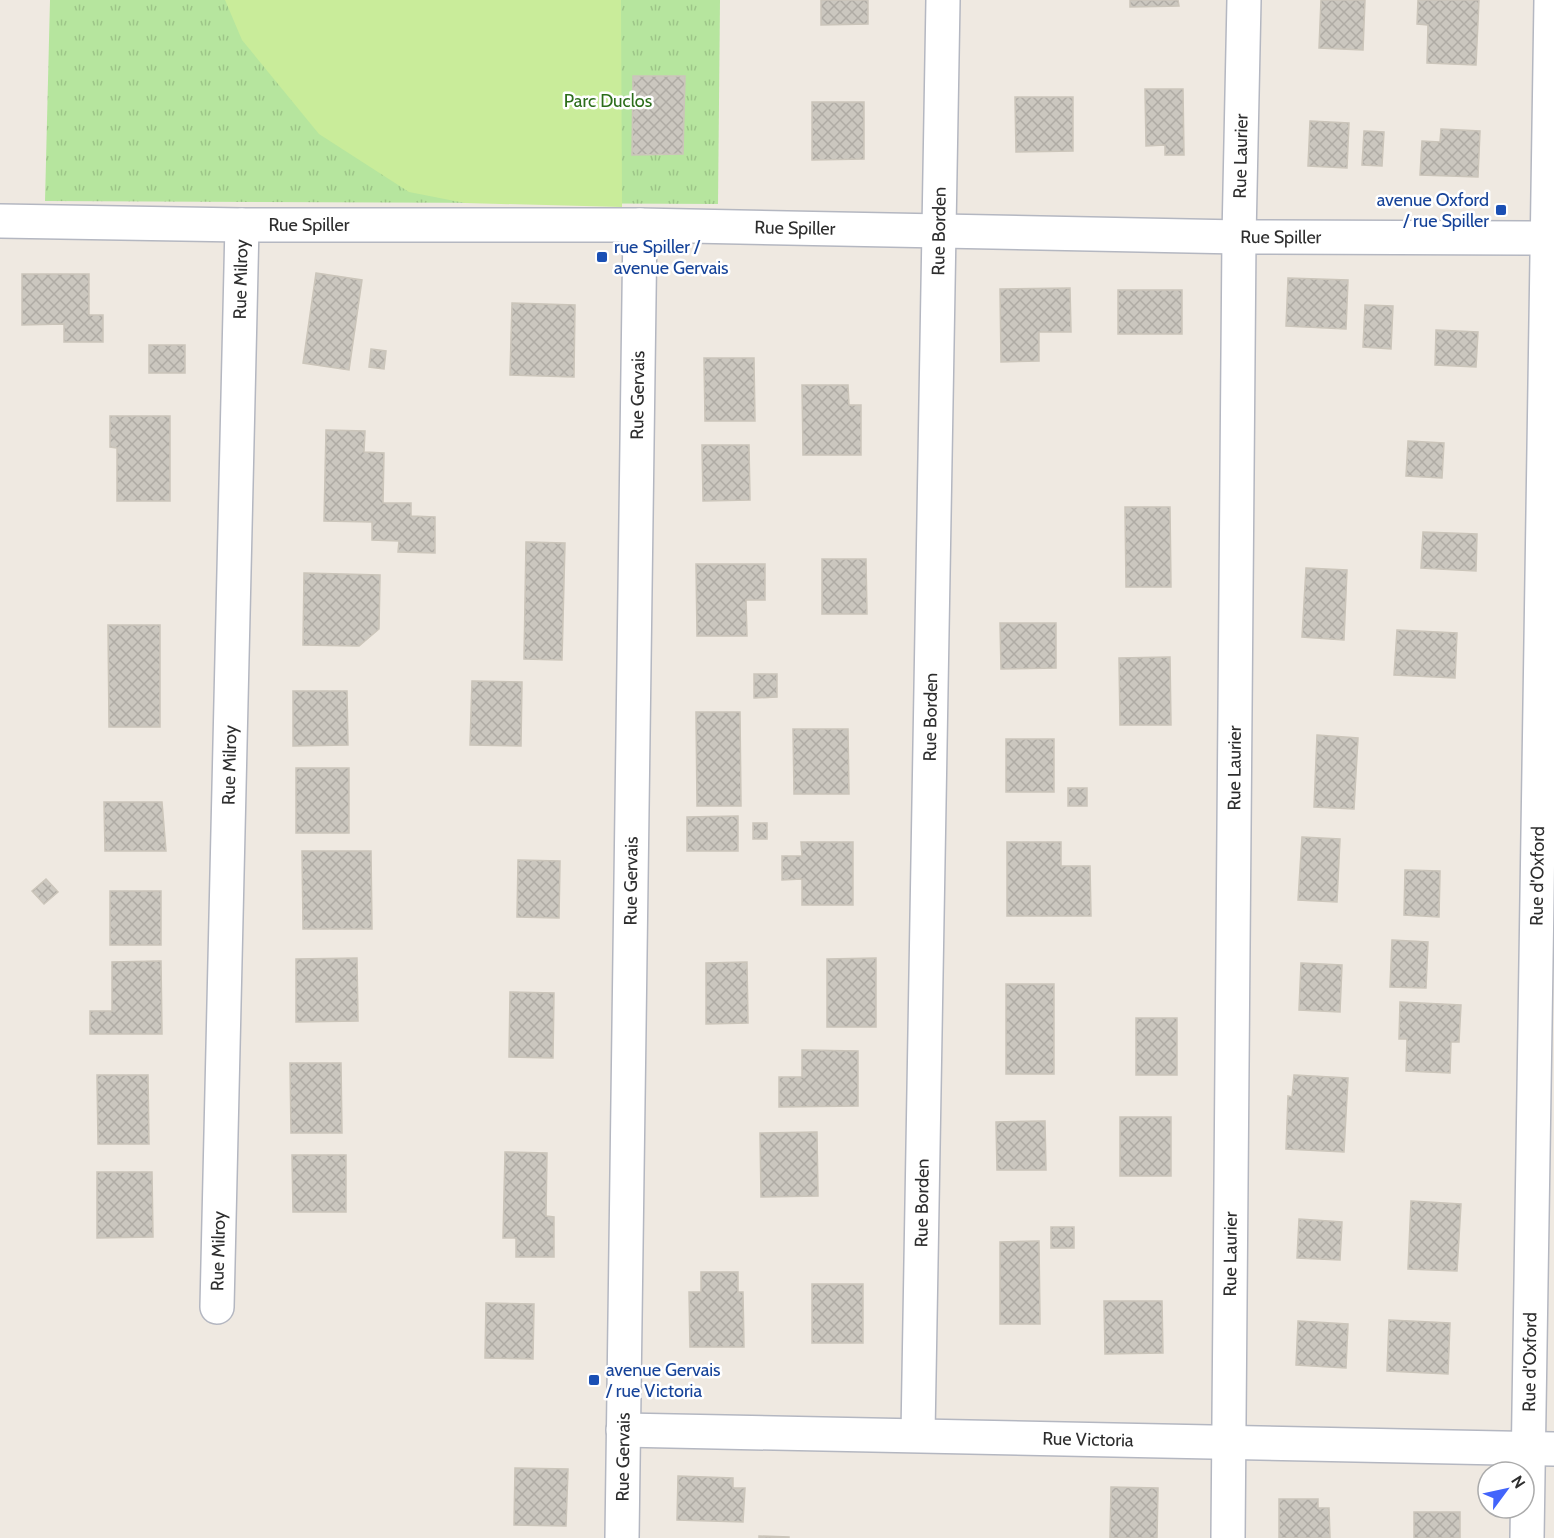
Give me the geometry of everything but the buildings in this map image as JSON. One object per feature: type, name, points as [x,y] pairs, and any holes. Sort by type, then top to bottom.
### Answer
[{"type":"street","name":"Rue Borden","points":[[918,1434],[943,0]]},
{"type":"street","name":"Rue Laurier","points":[[1228,1538],[1239,237],[1244,0]]},
{"type":"street","name":"Rue d'Oxford","points":[[1527,1538],[1541,1449],[1551,0]]},
{"type":"street","name":"Rue Spiller","points":[[0,221],[242,225],[640,225],[1239,237],[1551,238]]},
{"type":"street","name":"Rue Milroy","points":[[217,1307],[242,225]]},
{"type":"street","name":"Rue Gervais","points":[[622,1538],[640,225]]},
{"type":"street","name":"Rue Victoria","points":[[623,1430],[918,1434],[1229,1444],[1541,1449]]},
{"type":"green space","name":"Parc Duclos","points":[[50,0],[720,0],[718,204],[45,201]]},
{"type":"green space","points":[[225,0],[621,0],[622,207],[465,203],[409,192],[319,134],[242,40]]},
{"type":"place","name":"avenue Oxford / rue Spiller","points":[[1501,210]]},
{"type":"place","name":"rue Spiller / avenue Gervais","points":[[602,257]]},
{"type":"place","name":"avenue Gervais / rue Victoria","points":[[594,1380]]}]
